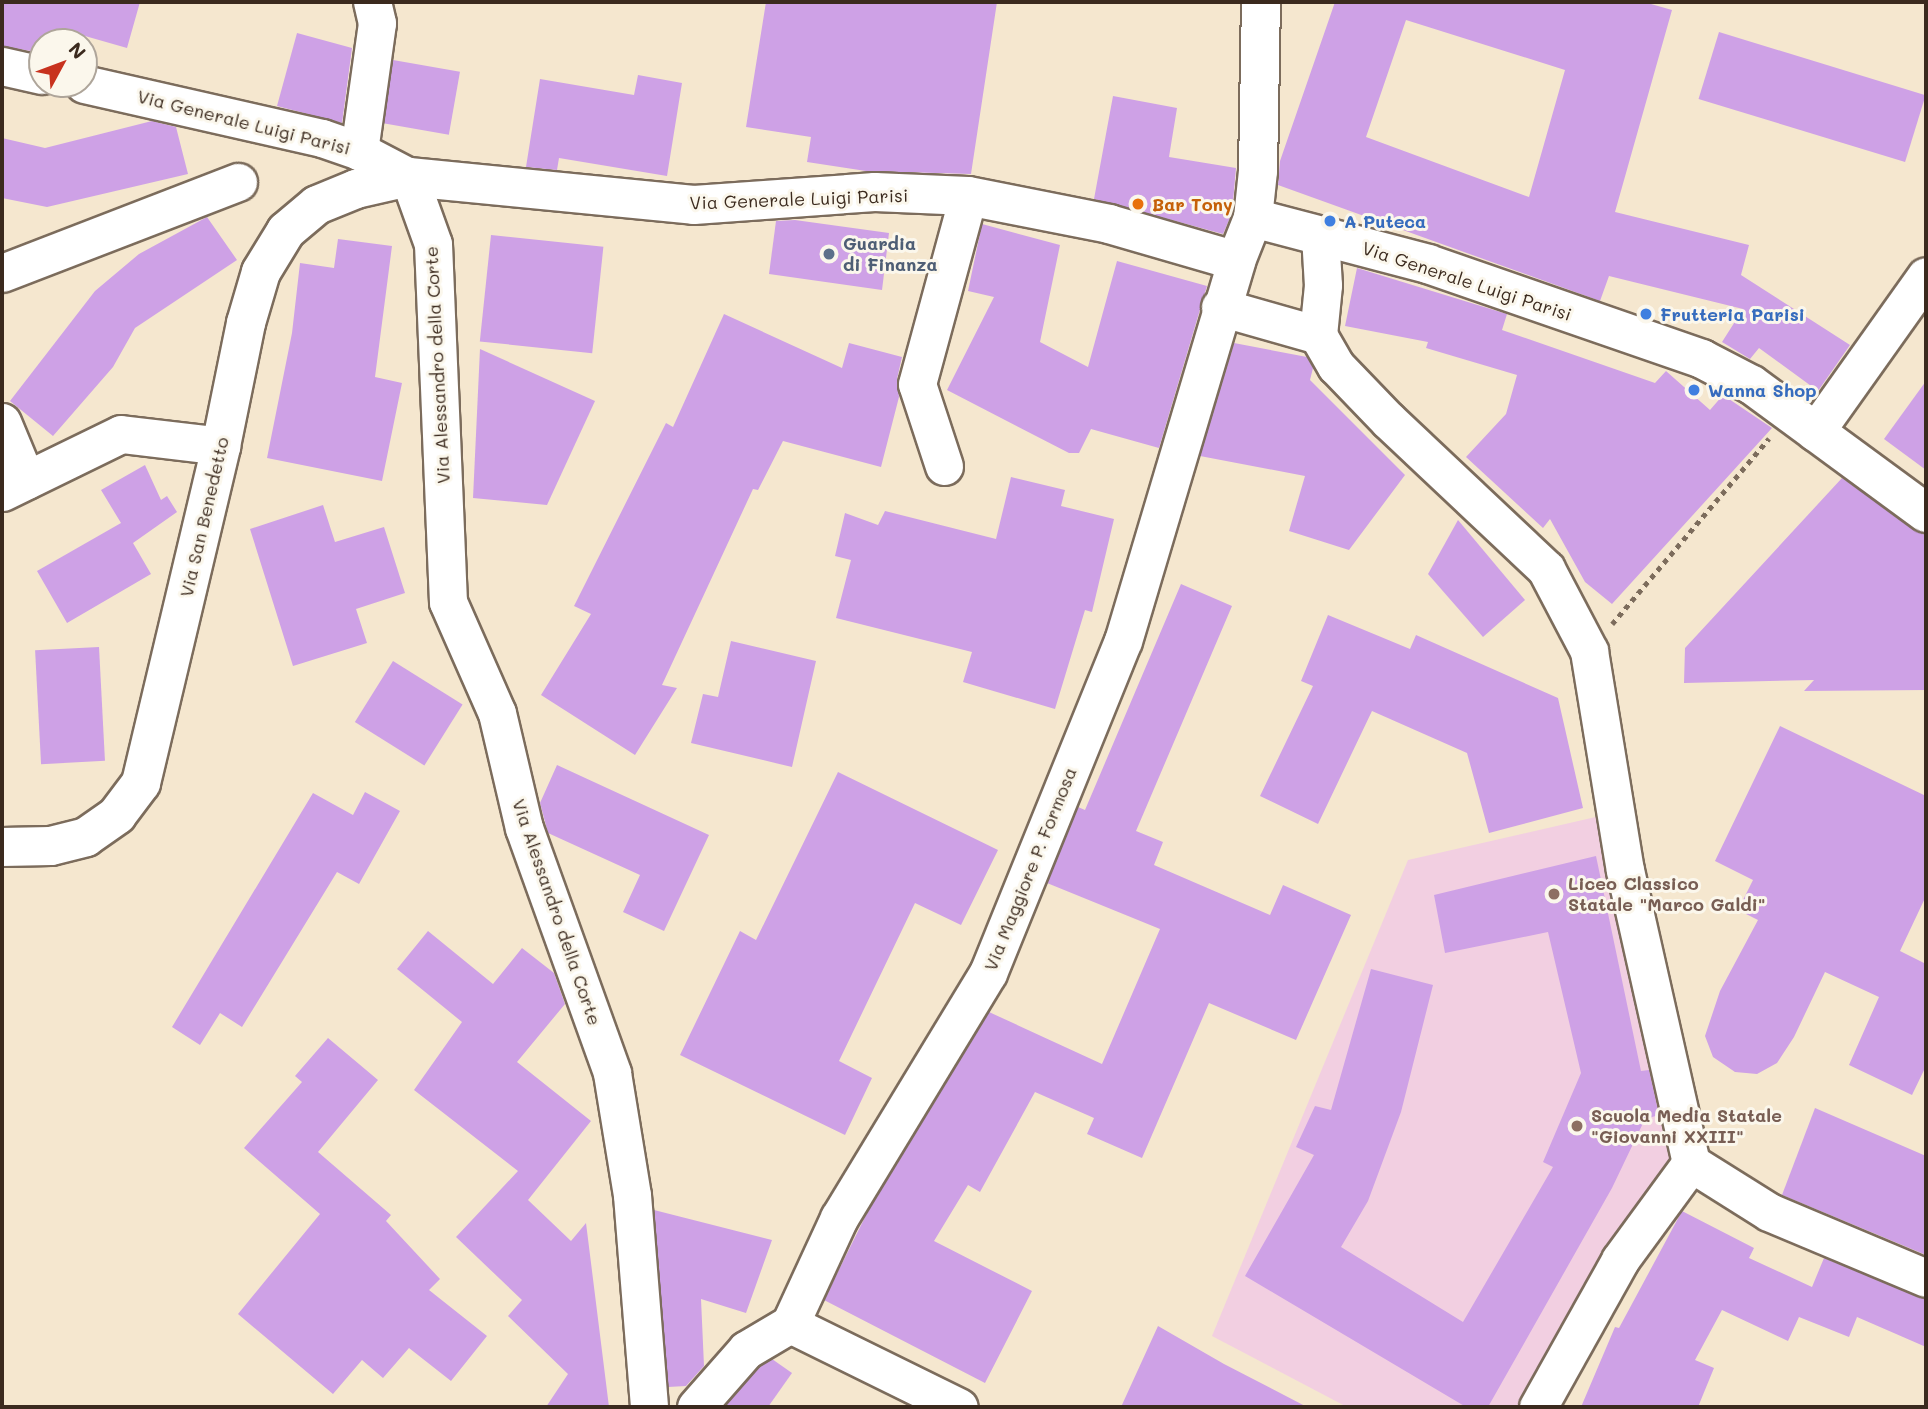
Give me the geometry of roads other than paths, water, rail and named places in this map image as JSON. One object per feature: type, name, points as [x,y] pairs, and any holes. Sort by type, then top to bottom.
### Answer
[{"type":"street","points":[[359,151],[377,23],[372,2]]},
{"type":"street","points":[[1236,261],[1253,218],[1258,172],[1261,2]]},
{"type":"street","points":[[2,66],[28,72]]},
{"type":"street","name":"Via Generale Luigi Parisi","points":[[98,87],[230,115],[359,151],[409,177],[694,205],[875,192],[968,196],[1109,224],[1236,261]]},
{"type":"street","name":"Via San Benedetto","points":[[2,847],[51,846],[86,836],[117,815],[141,783],[222,446],[246,323],[261,272],[286,231],[317,205],[356,189],[409,177]]},
{"type":"street","name":"Via Alessandro della Corte","points":[[409,177],[433,244],[448,602],[497,713],[524,828],[612,1073],[632,1195],[649,1407]]},
{"type":"street","points":[[2,273],[238,182]]},
{"type":"street","points":[[944,466],[918,384],[968,196]]},
{"type":"street","name":"Via Generale Luigi Parisi","points":[[1253,218],[1428,264],[1702,359],[1752,385],[1926,513]]},
{"type":"street","points":[[1320,235],[1324,285],[1318,335],[1336,366],[1389,421],[1546,569],[1589,651],[1625,870],[1691,1163],[1769,1212],[1926,1278]]},
{"type":"street","name":"Via Maggiore P. Formosa","points":[[790,1324],[839,1218],[988,973],[1123,641],[1220,307],[1236,261]]},
{"type":"street","points":[[1802,424],[1926,276]]},
{"type":"street","points":[[1220,307],[1318,335]]},
{"type":"street","points":[[2,422],[14,486],[121,434],[222,446]]},
{"type":"street","points":[[1538,1407],[1620,1260],[1691,1163]]},
{"type":"street","points":[[696,1407],[746,1350],[790,1324],[960,1407]]},
{"type":"place","name":"Bar Tony","points":[[1138,204]]},
{"type":"place","name":"A Puteca","points":[[1330,221]]},
{"type":"place","name":"Guardia di Finanza","points":[[829,254]]},
{"type":"place","name":"Frutteria Parisi","points":[[1646,314]]},
{"type":"place","name":"Wanna Shop","points":[[1694,390]]},
{"type":"place","name":"Liceo Classico Statale \"Marco Galdi\"","points":[[1554,894]]},
{"type":"place","name":"Scuola Media Statale \"Giovanni XXIII\"","points":[[1577,1126]]}]
